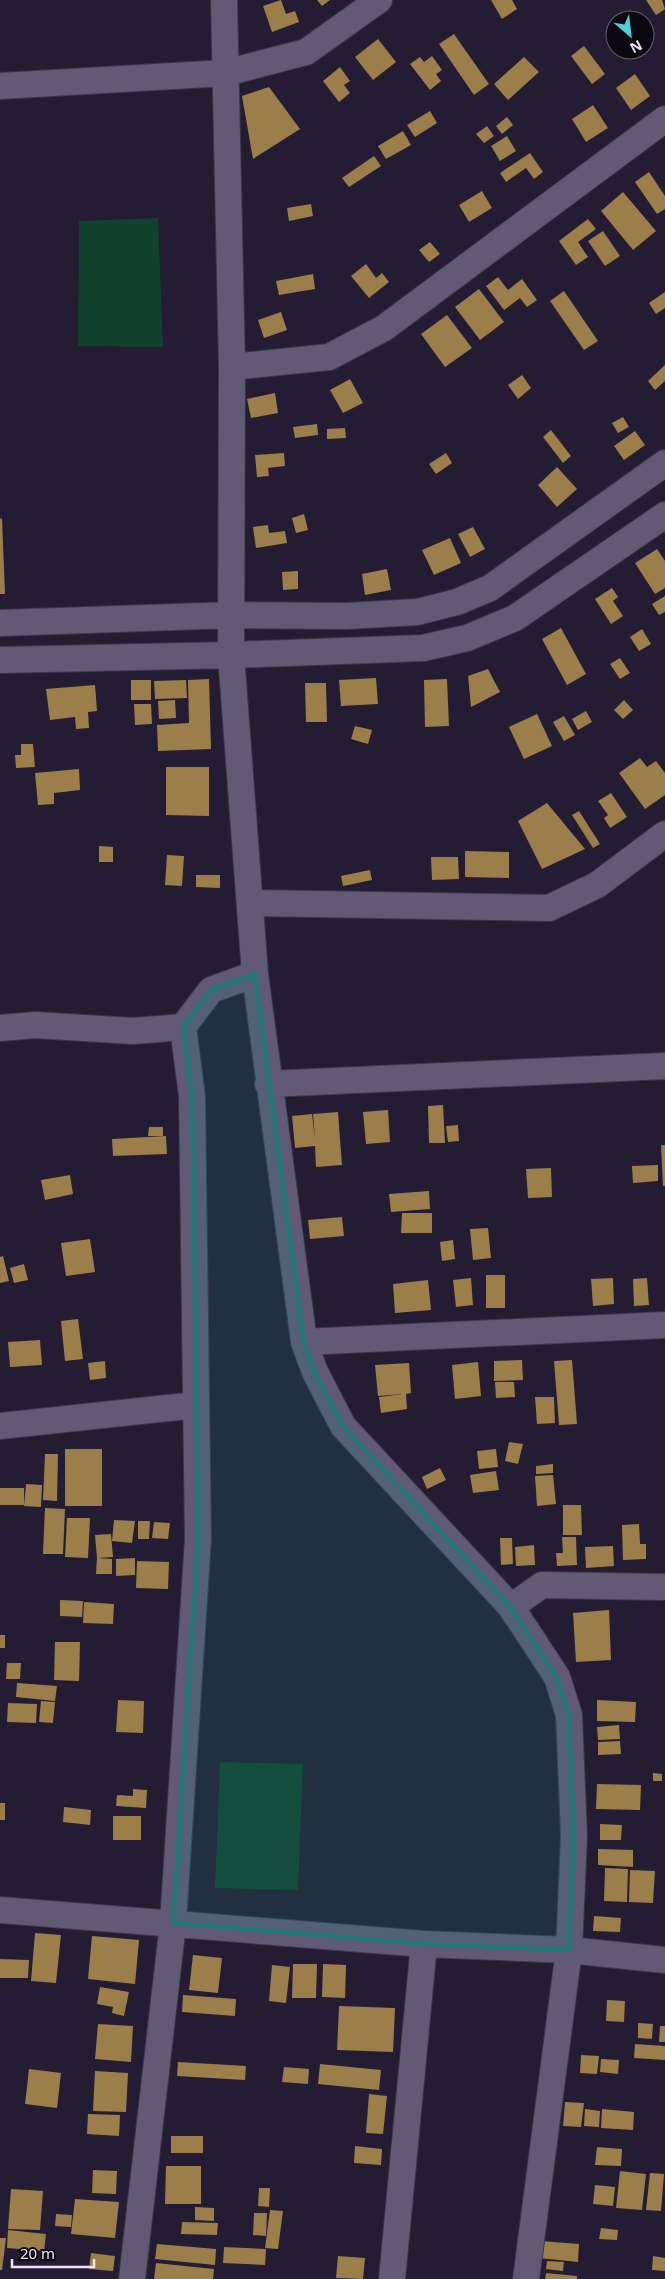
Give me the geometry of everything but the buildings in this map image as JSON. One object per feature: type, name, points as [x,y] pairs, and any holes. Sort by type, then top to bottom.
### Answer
[{"type":"street","points":[[224,0],[232,367],[232,656],[255,974],[268,1084],[304,1342],[315,1372],[343,1426],[511,1607],[557,1677],[569,1715],[574,1836],[569,1950],[526,2279]]},
{"type":"street","points":[[0,86],[225,73],[306,52],[379,0]]},
{"type":"street","points":[[232,367],[329,357],[384,328],[665,119]]},
{"type":"street","points":[[0,623],[233,615],[347,616],[417,612],[457,602],[498,583],[665,463]]},
{"type":"street","points":[[0,660],[232,656],[423,648],[467,638],[515,618],[665,515]]},
{"type":"street","points":[[250,903],[549,908],[597,885],[665,834]]},
{"type":"street","points":[[132,2279],[172,1923],[198,1539],[192,1096],[183,1027],[212,990],[255,974]]},
{"type":"street","points":[[0,1028],[35,1025],[133,1031],[183,1027]]},
{"type":"street","points":[[268,1084],[665,1066]]},
{"type":"street","points":[[304,1342],[665,1325]]},
{"type":"street","points":[[0,1426],[196,1405]]},
{"type":"street","points":[[511,1607],[542,1585],[665,1587]]},
{"type":"street","points":[[0,1910],[424,1944],[569,1950],[665,1960]]},
{"type":"street","points":[[392,2279],[424,1944]]},
{"type":"highlighted area","points":[[255,974],[304,1342],[315,1372],[343,1426],[511,1607],[557,1677],[569,1715],[574,1836],[569,1950],[424,1944],[173,1923],[198,1539],[192,1096],[183,1027],[211,990]]},
{"type":"green space","points":[[158,218],[163,347],[78,346],[79,221]]},
{"type":"green space","points":[[220,1762],[303,1764],[298,1890],[215,1888]]}]
